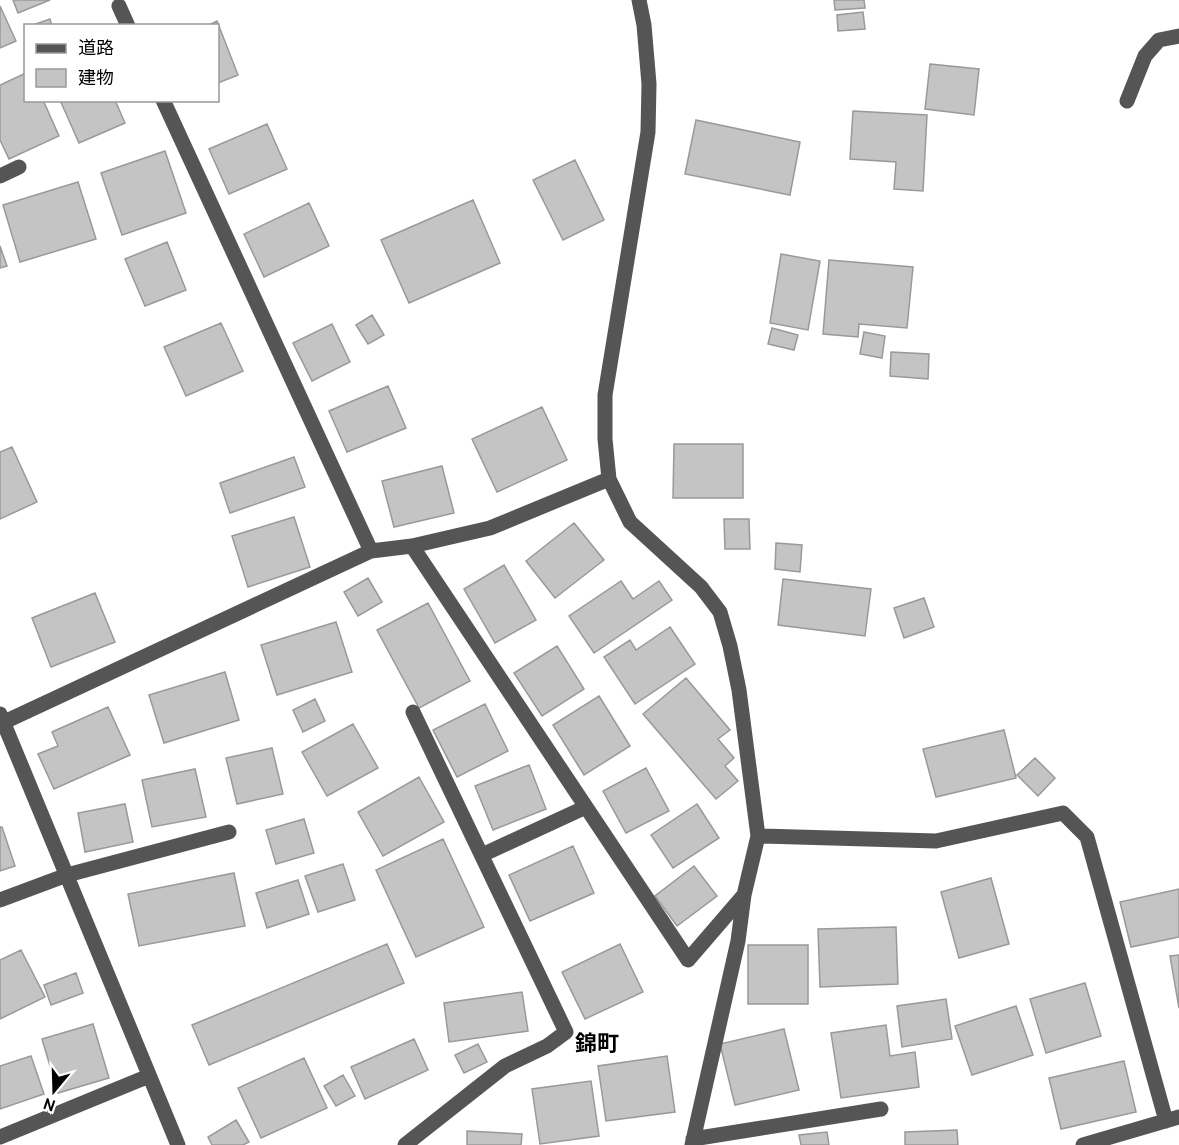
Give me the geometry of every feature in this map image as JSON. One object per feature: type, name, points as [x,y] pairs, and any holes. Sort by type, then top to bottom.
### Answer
[{"type":"street","points":[[639,0],[644,25],[649,84],[648,132],[605,395],[605,439],[609,479],[630,522],[701,587],[720,612],[739,690],[758,836],[744,895],[738,940],[692,1142],[881,1109]]},
{"type":"street","points":[[119,6],[127,24]]},
{"type":"street","points":[[1127,101],[1145,56],[1159,40],[1179,36]]},
{"type":"street","points":[[164,102],[371,551]]},
{"type":"street","points":[[0,176],[19,167]]},
{"type":"street","points":[[178,1145],[1,720],[371,551],[412,546],[490,528],[609,479]]},
{"type":"street","points":[[412,546],[688,960],[744,895]]},
{"type":"street","points":[[405,1145],[505,1066],[547,1046],[566,1032],[413,712]]},
{"type":"street","points":[[482,855],[586,807]]},
{"type":"street","points":[[758,836],[936,841],[1063,813],[1086,837],[1173,1119],[1083,1145]]},
{"type":"street","points":[[0,900],[67,875],[229,832]]},
{"type":"street","points":[[0,1137],[148,1076]]},
{"type":"building","points":[[13,0],[50,0],[18,13]]},
{"type":"building","points":[[834,0],[864,0],[865,8],[835,10]]},
{"type":"building","points":[[0,6],[16,41],[0,48]]},
{"type":"building","points":[[863,12],[865,29],[838,31],[837,15]]},
{"type":"building","points":[[50,19],[51,24],[36,24]]},
{"type":"building","points":[[219,26],[238,75],[219,83]]},
{"type":"building","points":[[930,64],[979,69],[974,115],[925,109]]},
{"type":"building","points":[[24,74],[24,102],[44,102],[59,136],[9,159],[0,140],[0,85]]},
{"type":"building","points":[[61,102],[116,102],[125,123],[79,143]]},
{"type":"building","points":[[853,111],[927,115],[923,191],[894,189],[896,162],[850,159]]},
{"type":"building","points":[[696,120],[800,142],[790,195],[685,174]]},
{"type":"building","points":[[267,124],[287,169],[229,194],[209,149]]},
{"type":"building","points":[[165,151],[186,213],[122,235],[101,173]]},
{"type":"building","points":[[575,160],[604,220],[563,240],[533,180]]},
{"type":"building","points":[[78,182],[96,239],[20,262],[3,205]]},
{"type":"building","points":[[473,200],[500,263],[409,303],[381,240]]},
{"type":"building","points":[[309,203],[329,246],[264,277],[244,234]]},
{"type":"building","points":[[167,242],[186,290],[145,306],[125,259]]},
{"type":"building","points":[[0,246],[7,266],[0,268]]},
{"type":"building","points":[[781,254],[820,261],[808,330],[770,323]]},
{"type":"building","points":[[829,260],[913,267],[907,328],[859,324],[858,337],[823,334]]},
{"type":"building","points":[[372,315],[384,335],[368,344],[356,325]]},
{"type":"building","points":[[221,323],[243,371],[186,396],[164,347]]},
{"type":"building","points":[[332,324],[350,362],[312,381],[293,343]]},
{"type":"building","points":[[772,328],[798,335],[794,350],[768,344]]},
{"type":"building","points":[[864,332],[885,336],[882,358],[860,354]]},
{"type":"building","points":[[891,352],[929,354],[928,379],[890,376]]},
{"type":"building","points":[[388,386],[406,428],[347,452],[329,411]]},
{"type":"building","points":[[542,407],[567,460],[497,492],[472,439]]},
{"type":"building","points":[[674,444],[743,444],[743,498],[673,498]]},
{"type":"building","points":[[12,447],[37,502],[0,519],[0,452]]},
{"type":"building","points":[[294,457],[305,487],[230,513],[220,483]]},
{"type":"building","points":[[442,466],[454,513],[394,527],[382,481]]},
{"type":"building","points":[[294,517],[310,567],[248,587],[232,536]]},
{"type":"building","points":[[724,519],[749,519],[750,549],[725,549]]},
{"type":"building","points":[[574,523],[604,560],[555,598],[526,561]]},
{"type":"building","points":[[776,543],[802,545],[800,572],[775,569]]},
{"type":"building","points":[[504,565],[536,620],[495,643],[464,589]]},
{"type":"building","points":[[368,578],[382,602],[358,616],[344,592]]},
{"type":"building","points":[[783,579],[871,589],[865,636],[778,625]]},
{"type":"building","points":[[621,581],[633,599],[659,581],[672,600],[594,653],[569,616]]},
{"type":"building","points":[[95,593],[115,642],[51,667],[32,618]]},
{"type":"building","points":[[924,598],[934,627],[904,638],[894,608]]},
{"type":"building","points":[[428,603],[470,681],[419,708],[377,630]]},
{"type":"building","points":[[336,622],[352,672],[277,695],[261,645]]},
{"type":"building","points":[[670,627],[695,664],[635,704],[604,657],[630,640],[636,650]]},
{"type":"building","points":[[557,646],[584,689],[542,716],[514,673]]},
{"type":"building","points":[[225,672],[239,720],[164,743],[149,695]]},
{"type":"building","points":[[686,678],[730,730],[718,739],[734,758],[725,766],[738,781],[716,799],[643,714]]},
{"type":"building","points":[[599,696],[630,746],[584,775],[553,725]]},
{"type":"building","points":[[315,699],[325,721],[303,732],[293,710]]},
{"type":"building","points":[[485,704],[508,751],[457,777],[433,730]]},
{"type":"building","points":[[108,707],[130,755],[54,789],[38,754],[58,746],[52,732]]},
{"type":"building","points":[[353,724],[378,768],[327,796],[302,752]]},
{"type":"building","points":[[1004,730],[1016,778],[936,797],[923,749]]},
{"type":"building","points":[[272,748],[283,794],[237,804],[226,758]]},
{"type":"building","points":[[1035,758],[1055,778],[1038,796],[1017,775]]},
{"type":"building","points":[[529,765],[546,809],[493,830],[475,786]]},
{"type":"building","points":[[646,768],[669,811],[626,833],[603,791]]},
{"type":"building","points":[[195,769],[206,817],[152,827],[142,780]]},
{"type":"building","points":[[419,777],[444,822],[383,856],[358,812]]},
{"type":"building","points":[[125,804],[133,842],[85,852],[78,813]]},
{"type":"building","points":[[697,804],[719,838],[673,868],[651,835]]},
{"type":"building","points":[[304,819],[314,853],[276,864],[266,830]]},
{"type":"building","points":[[0,827],[2,827],[15,866],[0,871]]},
{"type":"building","points":[[443,839],[484,927],[416,957],[376,870]]},
{"type":"building","points":[[573,846],[594,893],[530,921],[509,875]]},
{"type":"building","points":[[343,864],[355,900],[318,912],[305,876]]},
{"type":"building","points":[[694,866],[717,896],[677,926],[655,896]]},
{"type":"building","points":[[234,873],[245,926],[139,946],[128,894]]},
{"type":"building","points":[[991,878],[1009,944],[959,958],[941,892]]},
{"type":"building","points":[[298,880],[309,914],[267,928],[256,893]]},
{"type":"building","points":[[1179,889],[1179,937],[1131,947],[1120,902]]},
{"type":"building","points":[[896,927],[898,984],[820,987],[818,929]]},
{"type":"building","points":[[387,944],[404,983],[209,1065],[192,1025]]},
{"type":"building","points":[[620,944],[643,992],[585,1019],[562,972]]},
{"type":"building","points":[[748,945],[808,945],[808,1004],[748,1004]]},
{"type":"building","points":[[21,950],[45,997],[0,1019],[0,960]]},
{"type":"building","points":[[1179,955],[1179,1008],[1170,956]]},
{"type":"building","points":[[76,973],[83,993],[51,1005],[44,985]]},
{"type":"building","points":[[1085,983],[1101,1036],[1046,1053],[1030,999]]},
{"type":"building","points":[[522,992],[528,1031],[449,1042],[444,1003]]},
{"type":"building","points":[[946,999],[952,1039],[902,1047],[897,1006]]},
{"type":"building","points":[[1016,1006],[1033,1055],[972,1075],[955,1026]]},
{"type":"building","points":[[93,1024],[109,1078],[58,1093],[42,1039]]},
{"type":"building","points":[[886,1025],[890,1056],[915,1052],[919,1087],[841,1098],[831,1033]]},
{"type":"building","points":[[784,1029],[799,1090],[735,1105],[720,1044]]},
{"type":"building","points":[[414,1039],[428,1070],[365,1099],[351,1067]]},
{"type":"building","points":[[478,1044],[487,1062],[464,1073],[455,1055]]},
{"type":"building","points":[[31,1056],[44,1094],[0,1109],[0,1066]]},
{"type":"building","points":[[667,1056],[675,1112],[606,1121],[598,1066]]},
{"type":"building","points":[[304,1058],[327,1108],[261,1138],[238,1088]]},
{"type":"building","points":[[1124,1061],[1136,1112],[1061,1129],[1049,1078]]},
{"type":"building","points":[[343,1075],[355,1096],[336,1106],[324,1086]]},
{"type":"building","points":[[591,1081],[599,1136],[540,1144],[532,1089]]},
{"type":"building","points":[[236,1120],[249,1142],[243,1145],[212,1145],[208,1137]]},
{"type":"building","points":[[957,1130],[958,1145],[905,1145],[905,1132]]},
{"type":"building","points":[[467,1131],[522,1134],[521,1145],[467,1145]]},
{"type":"building","points":[[827,1132],[829,1145],[801,1145],[799,1135]]},
{"type":"district","name":"錦町","points":[[597,1043]]}]
